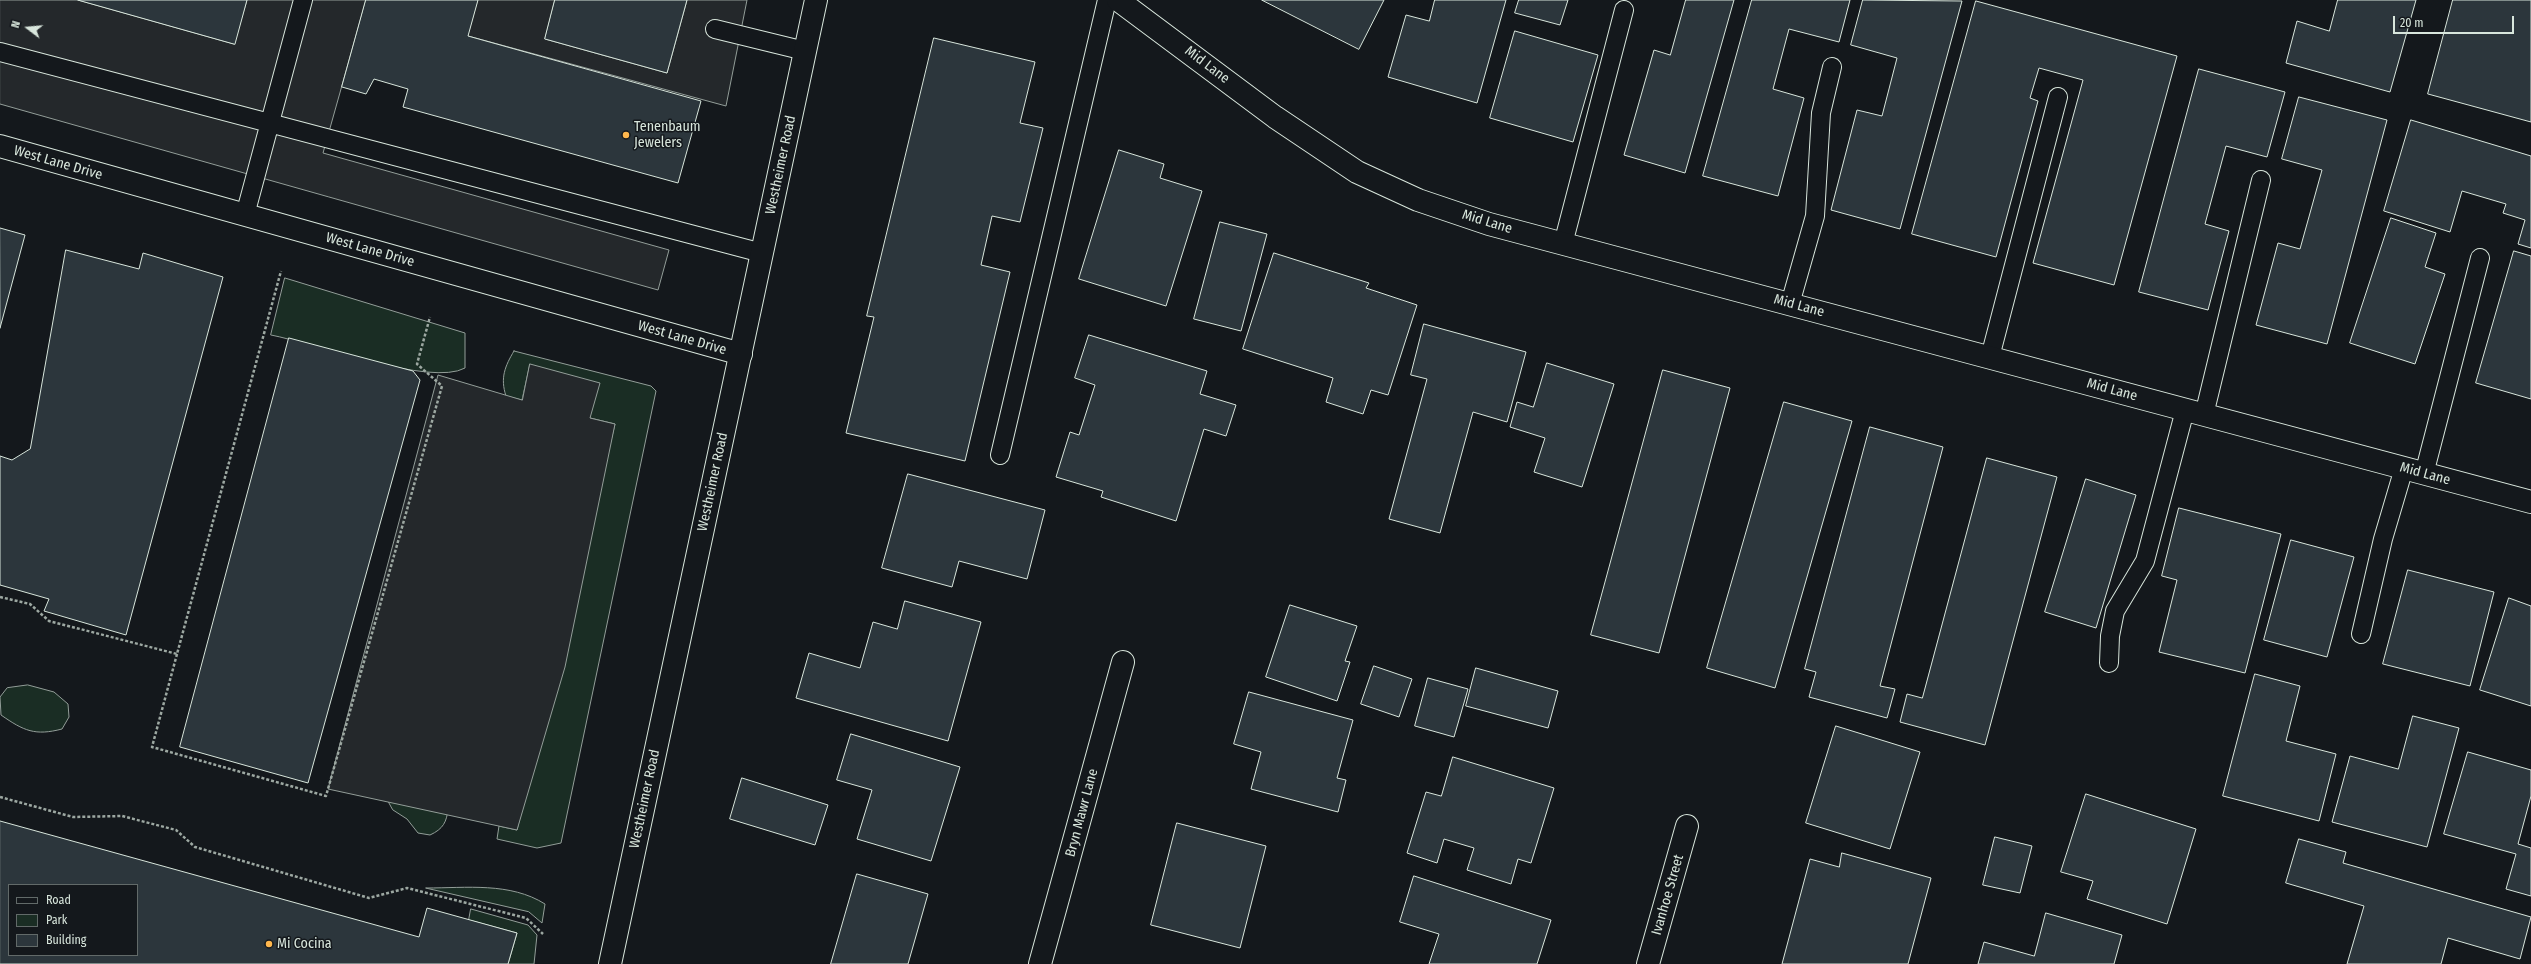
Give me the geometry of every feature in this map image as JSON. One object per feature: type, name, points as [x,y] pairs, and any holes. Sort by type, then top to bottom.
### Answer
[{"type":"street","name":"Westheimer Road","points":[[610,964],[816,0]]},
{"type":"street","name":"Mid Lane","points":[[1118,0],[1275,117],[1357,172],[1418,200],[1489,224],[2531,502]]},
{"type":"street","name":"West Lane Drive","points":[[0,146],[741,354]]},
{"type":"street","name":"Bryn Mawr Lane","points":[[1040,964],[1123,662]]},
{"type":"street","name":"Ivanhoe Street","points":[[1648,964],[1687,826]]},
{"type":"lane","points":[[245,215],[303,0]]},
{"type":"lane","points":[[1000,455],[1118,0]]},
{"type":"lane","points":[[1563,244],[1624,10]]},
{"type":"lane","points":[[715,29],[805,51]]},
{"type":"lane","points":[[0,52],[762,253]]},
{"type":"lane","points":[[1790,304],[1815,216],[1821,113],[1832,67]]},
{"type":"lane","points":[[1990,357],[2058,97]]},
{"type":"lane","points":[[2109,664],[2110,636],[2115,611],[2145,561],[2194,412],[2260,180]]},
{"type":"lane","points":[[2424,474],[2480,258]]},
{"type":"lane","points":[[2361,634],[2383,539],[2404,468]]},
{"type":"path","points":[[281,271],[152,747],[326,796],[442,386],[417,364],[430,317]]},
{"type":"path","points":[[0,597],[30,604],[49,621],[177,654]]},
{"type":"path","points":[[0,797],[73,817],[122,816],[176,830],[195,847],[369,898],[407,888],[526,918],[542,934]]},
{"type":"green space","points":[[285,278],[465,333],[465,368],[449,372],[426,372],[400,368],[371,362],[271,335]]},
{"type":"green space","points":[[514,351],[651,386],[656,391],[561,843],[537,848],[497,839],[499,826],[517,830],[615,424],[590,418],[530,364],[522,400],[506,396],[503,383],[504,372]]},
{"type":"green space","points":[[28,685],[54,692],[68,704],[69,717],[62,729],[44,732],[30,731],[16,725],[1,715],[0,697],[7,688]]},
{"type":"green space","points":[[386,797],[448,808],[447,817],[441,828],[430,835],[418,833],[407,819],[393,810]]},
{"type":"green space","points":[[472,887],[503,889],[517,892],[532,897],[545,904],[542,923],[529,912],[426,888]]},
{"type":"green space","points":[[471,909],[528,925],[537,935],[534,964],[508,964],[517,933],[469,920]]},
{"type":"shaded area","points":[[0,0],[78,0],[234,44],[247,0],[366,0],[323,153],[669,250],[658,290],[0,104]]},
{"type":"shaded area","points":[[478,0],[555,0],[545,39],[667,73],[687,0],[747,0],[726,106],[468,36]]},
{"type":"shaded area","points":[[530,364],[600,383],[590,418],[615,424],[565,667],[517,830],[328,789],[438,375],[522,400]]},
{"type":"building","points":[[78,0],[247,0],[235,44]]},
{"type":"building","points":[[366,0],[478,0],[468,36],[701,101],[678,183],[403,107],[408,89],[374,79],[366,94],[342,87]]},
{"type":"building","points":[[555,0],[687,0],[667,73],[545,39]]},
{"type":"building","points":[[1262,0],[1384,0],[1359,49]]},
{"type":"building","points":[[1435,0],[1506,0],[1477,103],[1388,77],[1406,15],[1429,21]]},
{"type":"building","points":[[1519,0],[1568,0],[1560,25],[1515,13]]},
{"type":"building","points":[[1686,0],[1734,0],[1685,173],[1624,155],[1654,50],[1670,55]]},
{"type":"building","points":[[1752,0],[1850,0],[1839,42],[1789,29],[1773,89],[1804,98],[1778,196],[1703,176]]},
{"type":"building","points":[[1863,0],[1962,1],[1900,229],[1831,210],[1857,110],[1882,116],[1897,58],[1851,45]]},
{"type":"building","points":[[2338,0],[2416,0],[2390,92],[2286,63],[2297,21],[2329,31]]},
{"type":"building","points":[[2453,0],[2531,0],[2531,122],[2428,94]]},
{"type":"building","points":[[1976,1],[2177,56],[2114,285],[2033,263],[2083,80],[2039,68],[2030,98],[2038,101],[1996,257],[1912,234]]},
{"type":"building","points":[[1515,31],[1598,55],[1573,142],[1490,118]]},
{"type":"building","points":[[934,38],[1035,62],[1020,123],[1043,128],[1020,222],[992,216],[981,265],[1010,272],[965,461],[846,433],[874,317],[867,316]]},
{"type":"building","points":[[2199,69],[2285,92],[2267,157],[2226,146],[2205,224],[2229,231],[2208,310],[2139,292]]},
{"type":"building","points":[[2299,97],[2387,120],[2327,344],[2256,325],[2278,243],[2300,249],[2322,170],[2282,159]]},
{"type":"building","points":[[2411,120],[2531,156],[2531,248],[2518,244],[2525,220],[2503,213],[2506,204],[2462,191],[2450,232],[2384,211]]},
{"type":"building","points":[[1119,150],[1164,164],[1160,178],[1202,191],[1166,306],[1079,279]]},
{"type":"building","points":[[2391,218],[2436,233],[2425,267],[2445,274],[2415,364],[2350,343]]},
{"type":"building","points":[[1220,222],[1267,234],[1241,331],[1194,319]]},
{"type":"building","points":[[0,228],[25,235],[0,328]]},
{"type":"building","points":[[66,250],[139,269],[143,253],[223,277],[126,635],[44,611],[49,599],[0,585],[0,456],[12,460],[30,449]]},
{"type":"building","points":[[2514,251],[2531,256],[2531,399],[2476,383]]},
{"type":"building","points":[[1274,253],[1369,283],[1366,288],[1417,305],[1388,395],[1371,390],[1363,414],[1326,402],[1333,378],[1243,349]]},
{"type":"building","points":[[1424,324],[1526,352],[1507,422],[1473,412],[1440,533],[1389,519],[1427,379],[1411,375]]},
{"type":"building","points":[[1089,335],[1207,371],[1200,394],[1236,405],[1226,436],[1204,429],[1176,521],[1101,497],[1103,491],[1056,477],[1070,432],[1079,435],[1095,385],[1075,378]]},
{"type":"building","points":[[289,338],[413,371],[420,380],[308,783],[180,747]]},
{"type":"building","points":[[1547,363],[1614,384],[1582,487],[1534,472],[1545,438],[1510,427],[1517,402],[1533,407]]},
{"type":"building","points":[[1663,370],[1730,388],[1659,653],[1591,635]]},
{"type":"building","points":[[1784,402],[1852,421],[1775,688],[1707,668]]},
{"type":"building","points":[[1870,427],[1943,447],[1880,686],[1895,689],[1887,718],[1809,697],[1816,672],[1805,669]]},
{"type":"building","points":[[1987,458],[2057,477],[1985,745],[1900,722],[1907,694],[1922,698]]},
{"type":"building","points":[[908,474],[1045,510],[1027,579],[959,561],[952,587],[882,568]]},
{"type":"building","points":[[2086,479],[2136,495],[2096,628],[2045,612]]},
{"type":"building","points":[[2179,508],[2281,534],[2245,673],[2159,652],[2177,580],[2162,576]]},
{"type":"building","points":[[2291,540],[2354,557],[2327,657],[2264,640]]},
{"type":"building","points":[[2408,570],[2494,592],[2470,686],[2383,664]]},
{"type":"building","points":[[2509,598],[2531,606],[2531,706],[2480,690]]},
{"type":"building","points":[[905,601],[981,622],[948,741],[796,698],[809,653],[860,668],[873,622],[897,629]]},
{"type":"building","points":[[1290,605],[1357,626],[1345,661],[1350,662],[1337,701],[1266,677]]},
{"type":"building","points":[[1374,666],[1412,679],[1399,717],[1361,704]]},
{"type":"building","points":[[1476,668],[1558,691],[1548,728],[1466,706]]},
{"type":"building","points":[[2255,674],[2300,686],[2286,741],[2336,754],[2319,821],[2223,796]]},
{"type":"building","points":[[1428,678],[1468,689],[1454,737],[1415,726]]},
{"type":"building","points":[[1249,692],[1353,720],[1337,778],[1346,780],[1338,812],[1251,789],[1261,752],[1234,744]]},
{"type":"building","points":[[2413,716],[2459,728],[2427,847],[2332,822],[2350,756],[2398,769]]},
{"type":"building","points":[[1836,726],[1920,752],[1890,849],[1806,823]]},
{"type":"building","points":[[851,734],[960,767],[931,861],[857,839],[872,790],[837,780]]},
{"type":"building","points":[[2468,752],[2531,770],[2531,796],[2518,844],[2531,848],[2531,896],[2506,889],[2516,854],[2444,834]]},
{"type":"building","points":[[1453,757],[1554,788],[1531,863],[1518,859],[1511,884],[1467,870],[1474,848],[1444,839],[1437,863],[1407,853],[1426,792],[1441,796]]},
{"type":"building","points":[[742,778],[828,805],[815,845],[730,819]]},
{"type":"building","points":[[2086,794],[2196,829],[2167,924],[2087,899],[2093,881],[2061,872]]},
{"type":"building","points":[[0,821],[419,937],[427,908],[517,933],[508,964],[0,964]]},
{"type":"building","points":[[1177,823],[1266,846],[1240,948],[1151,925]]},
{"type":"building","points":[[1995,837],[2032,846],[2020,893],[1983,885]]},
{"type":"building","points":[[2299,839],[2346,852],[2343,863],[2531,917],[2520,959],[2448,938],[2441,964],[2347,964],[2364,906],[2286,883]]},
{"type":"building","points":[[1842,853],[1931,878],[1908,964],[1782,964],[1810,859],[1839,867]]},
{"type":"building","points":[[857,874],[928,894],[908,964],[831,964]]},
{"type":"building","points":[[1414,876],[1551,920],[1537,964],[1429,964],[1439,934],[1400,922]]},
{"type":"building","points":[[2046,913],[2122,935],[2114,964],[1978,964],[1984,942],[2034,956]]},
{"type":"place","name":"Tenenbaum Jewelers","points":[[626,135]]},
{"type":"place","name":"Mi Cocina","points":[[269,944]]}]
